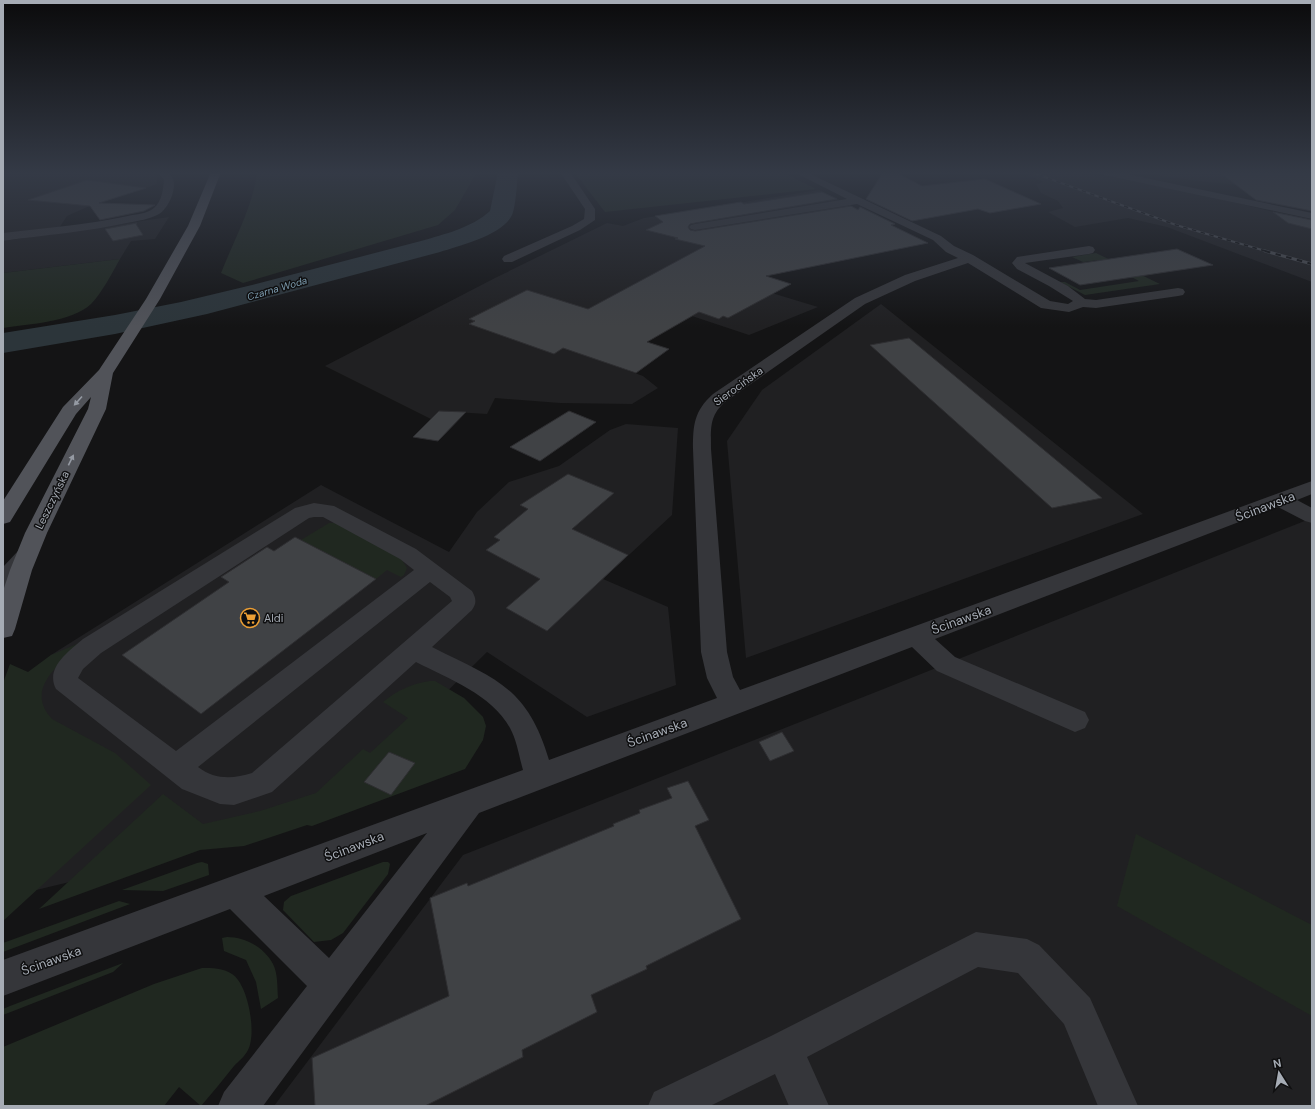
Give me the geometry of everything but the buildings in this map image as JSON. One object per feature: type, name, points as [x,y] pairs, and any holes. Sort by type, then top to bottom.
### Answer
[{"type":"main road","name":"Leszczyńska","points":[[3,517],[69,411],[105,372],[126,341],[153,298],[195,224]]},
{"type":"main road","name":"Leszczyńska","points":[[3,629],[27,554],[97,409],[105,372]]},
{"type":"street","points":[[3,237],[108,224]]},
{"type":"street","points":[[508,259],[583,224]]},
{"type":"street","points":[[695,227],[715,224]]},
{"type":"street","points":[[908,224],[936,237],[951,249],[969,258],[1046,305],[1069,308],[1081,304],[1096,304],[1178,292]]},
{"type":"street","points":[[1081,304],[1079,299],[1070,293],[1018,263],[1021,260],[1089,250]]},
{"type":"street","name":"Sierocińska","points":[[734,704],[720,678],[714,652],[702,449],[702,425],[704,416],[709,408],[719,398],[856,304],[910,278],[969,258]]},
{"type":"street","name":"Ścinawska","points":[[3,978],[539,776],[1281,500],[1312,487]]},
{"type":"street","points":[[1281,500],[1312,516]]},
{"type":"street","points":[[314,510],[327,511],[408,554],[464,597],[464,604],[415,648],[262,783],[233,793],[216,791],[192,780],[65,682],[64,677],[70,666],[92,646],[302,513],[314,510]]},
{"type":"street","points":[[3,582],[27,554]]},
{"type":"street","points":[[175,768],[429,570]]},
{"type":"street","points":[[916,636],[946,664],[1075,720]]},
{"type":"street","points":[[415,648],[486,687],[507,704],[517,716],[526,734],[539,776]]},
{"type":"street","points":[[238,1106],[469,803]]},
{"type":"street","points":[[235,891],[331,984]]},
{"type":"street","points":[[668,1106],[784,1049],[976,949],[1027,957],[1077,1011],[1118,1106]]},
{"type":"street","points":[[784,1049],[809,1106]]},
{"type":"shaded area","points":[[3,224],[62,224],[59,228],[3,234]]},
{"type":"shaded area","points":[[122,224],[165,224],[155,239],[131,241],[120,259],[3,273],[3,241]]},
{"type":"shaded area","points":[[242,224],[439,224],[243,283],[221,273]]},
{"type":"shaded area","points":[[605,224],[623,226],[629,224],[835,224],[590,357],[643,376],[658,388],[632,404],[560,403],[495,398],[487,414],[439,411],[431,419],[325,366],[495,278]]},
{"type":"shaded area","points":[[1069,224],[1094,224],[1075,227]]},
{"type":"shaded area","points":[[1153,224],[1312,224],[1312,282],[1167,227]]},
{"type":"shaded area","points":[[1096,253],[1160,284],[1085,295],[1060,282],[1065,282],[1080,290],[1139,281],[1099,260],[1083,262],[1072,257]]},
{"type":"shaded area","points":[[120,259],[107,283],[91,304],[83,310],[73,315],[50,321],[3,328],[3,273]]},
{"type":"shaded area","points":[[746,285],[818,307],[749,335],[692,316]]},
{"type":"shaded area","points":[[881,304],[1143,514],[746,658],[727,441],[762,390]]},
{"type":"shaded area","points":[[626,424],[678,428],[672,515],[603,579],[668,607],[676,685],[587,717],[487,652],[339,798],[82,879],[3,898],[36,683],[51,655],[321,485],[449,552],[477,512],[509,482],[559,466],[610,430]]},
{"type":"shaded area","points":[[1312,518],[1312,1106],[274,1106],[463,855]]},
{"type":"shaded area","points":[[329,523],[337,523],[400,557],[407,568],[404,575],[401,577],[387,570],[376,579],[301,540]]},
{"type":"shaded area","points":[[98,635],[64,660],[53,671],[45,682],[42,694],[43,706],[52,719],[115,753],[151,785],[3,921],[3,683],[10,664],[28,672],[51,655]]},
{"type":"shaded area","points":[[435,681],[464,698],[483,717],[486,726],[483,740],[465,769],[312,826],[307,825],[244,846],[200,850],[39,909],[163,794],[203,824],[260,811],[316,793],[363,749],[370,753],[408,718],[383,702],[405,688]]},
{"type":"shaded area","points":[[1136,834],[1312,925],[1312,1016],[1117,906]]},
{"type":"shaded area","points":[[202,862],[208,864],[209,875],[163,891],[122,890],[197,863]]},
{"type":"shaded area","points":[[383,862],[388,862],[390,864],[388,874],[343,933],[331,940],[314,942],[283,910],[284,902],[291,896]]},
{"type":"shaded area","points":[[119,901],[130,904],[3,952],[3,943]]},
{"type":"shaded area","points":[[234,937],[253,944],[265,953],[275,968],[278,998],[261,1009],[256,982],[246,960],[224,951],[222,938]]},
{"type":"shaded area","points":[[123,963],[113,972],[3,1015],[3,1009]]},
{"type":"shaded area","points":[[202,968],[221,969],[232,974],[238,979],[243,988],[249,1009],[252,1032],[251,1042],[247,1052],[201,1106],[179,1087],[164,1106],[3,1106],[3,1047],[154,984]]},
{"type":"waterway","name":"Czarna Woda","points":[[3,343],[159,316],[207,305],[448,242],[489,224]]},
{"type":"railway","points":[[1173,224],[1269,252]]},
{"type":"railway","points":[[1265,251],[1312,264]]},
{"type":"place","name":"Aldi","points":[[250,618]]}]
